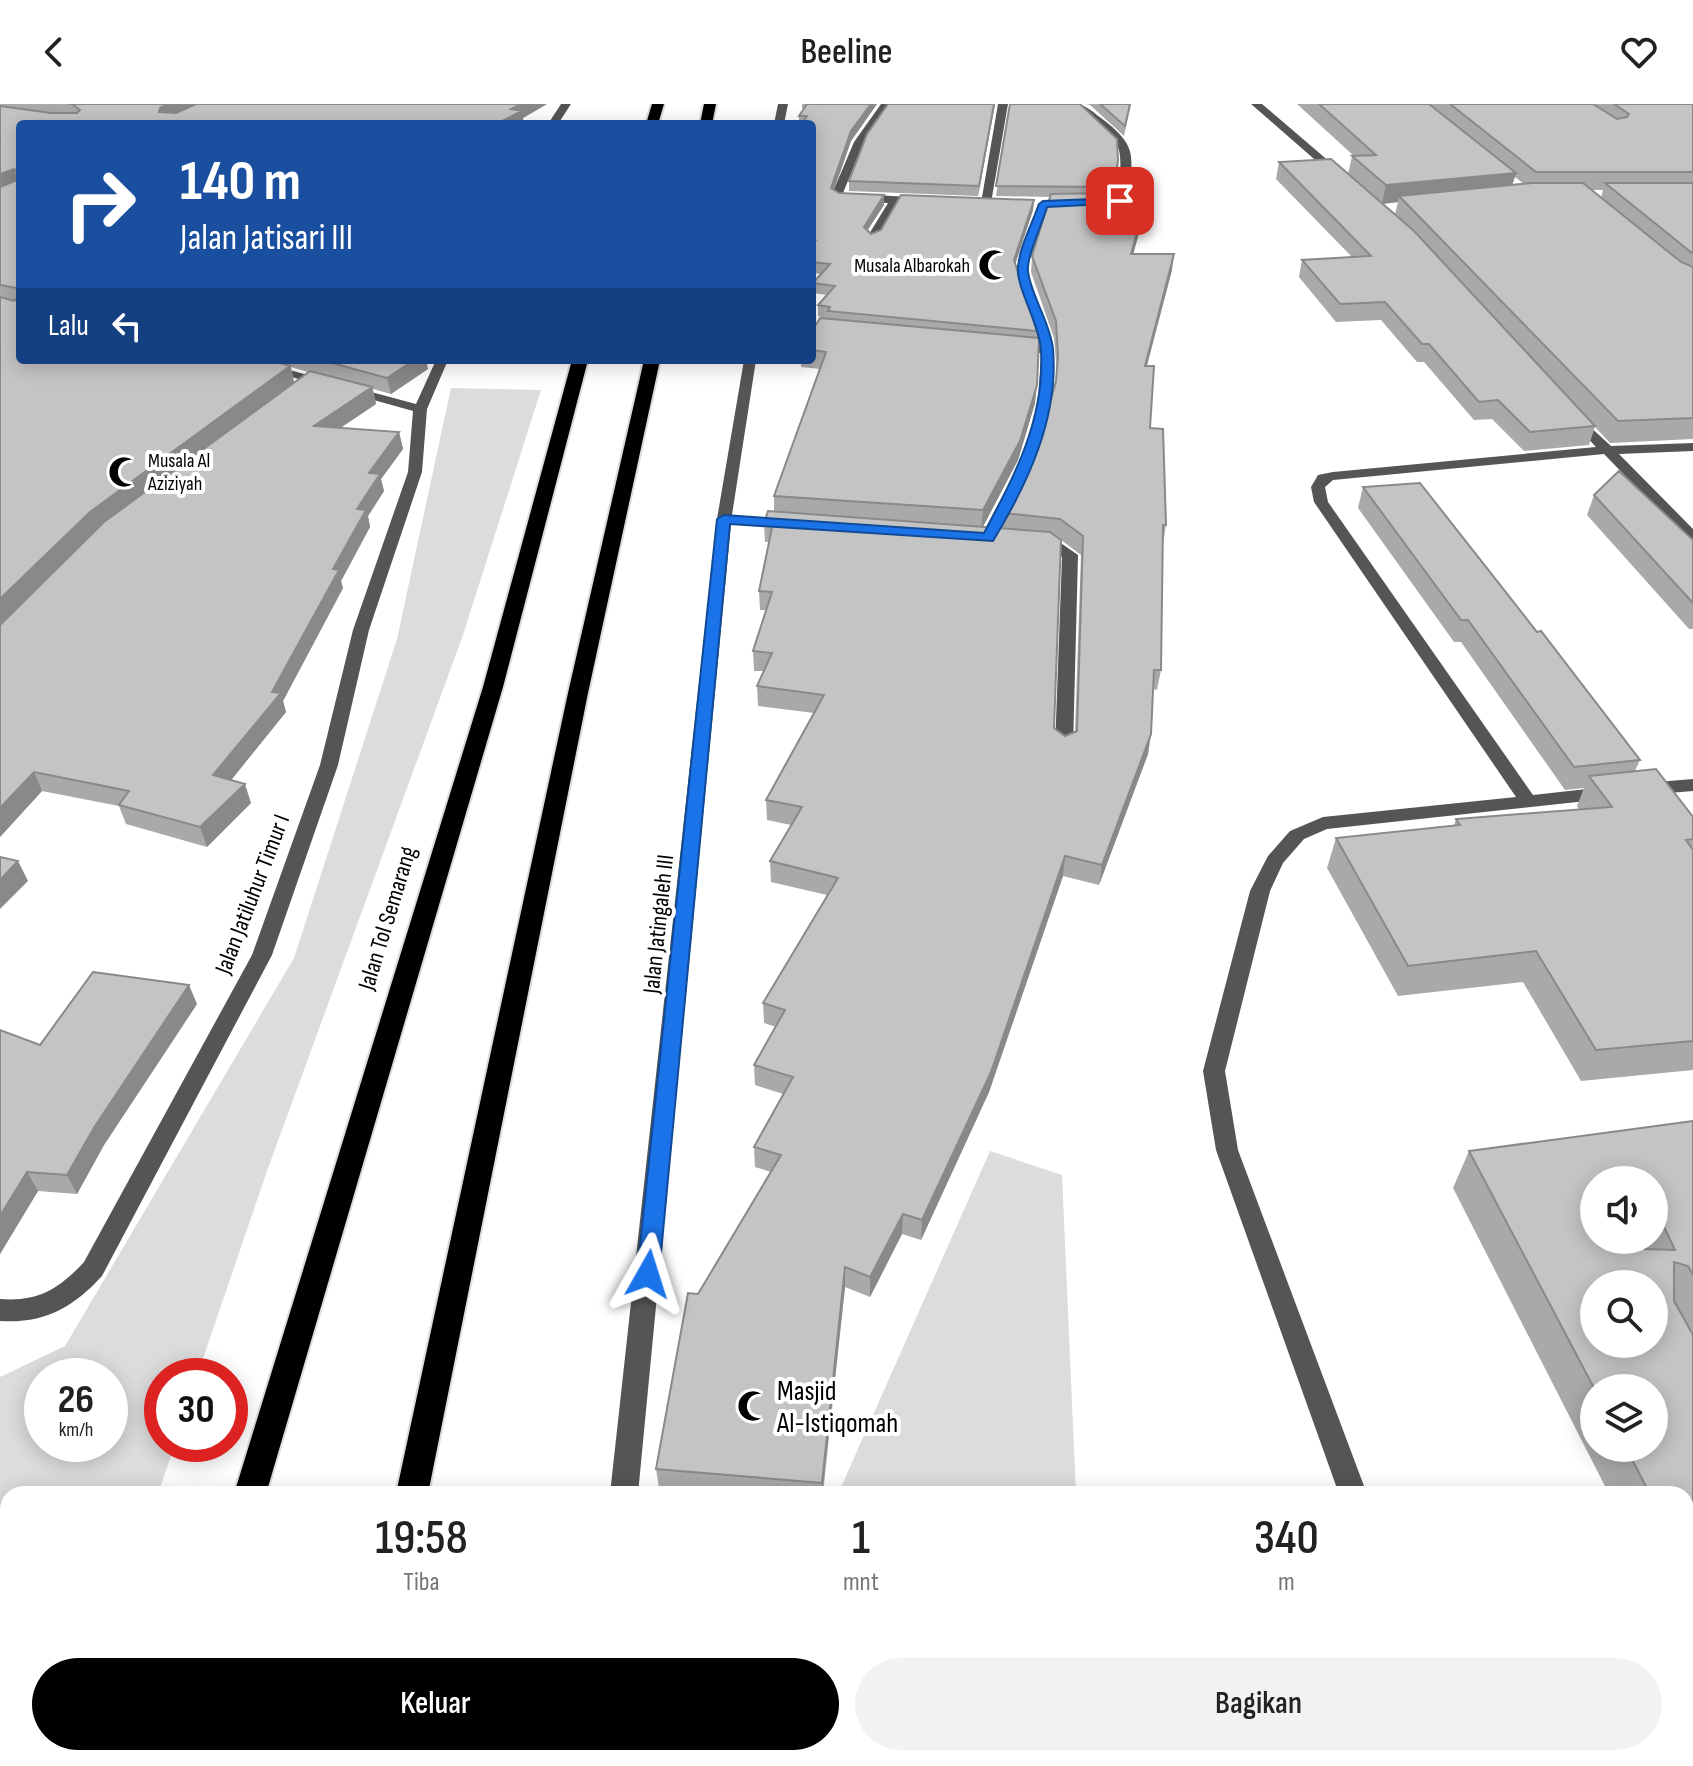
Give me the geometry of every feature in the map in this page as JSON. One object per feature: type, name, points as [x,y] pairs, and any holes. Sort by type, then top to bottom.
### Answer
[{"type":"highway","name":"Jalan Tol Semarang","points":[[252,1486],[493,687],[579,364]]},
{"type":"highway","points":[[414,1486],[578,693],[651,364]]},
{"type":"street","points":[[886,104],[859,142],[837,194],[844,198],[941,201]]},
{"type":"street","points":[[986,203],[1003,104]]},
{"type":"street","points":[[1029,204],[1108,203],[1123,198],[1129,152],[1126,144],[1116,132],[1078,104]]},
{"type":"street","points":[[1256,104],[1346,181]]},
{"type":"street","points":[[872,239],[895,200]]},
{"type":"street","points":[[971,202],[1000,203]]},
{"type":"street","points":[[1001,539],[1045,404],[1047,350],[1044,332],[1022,270],[1043,204]]},
{"type":"street","points":[[1000,345],[1047,350]]},
{"type":"street","points":[[248,364],[305,384],[420,409]]},
{"type":"street","name":"Jalan Jatiluhur Timur I","points":[[0,1310],[23,1313],[51,1305],[73,1292],[93,1269],[262,955],[329,765],[361,630],[415,472],[420,409],[440,364]]},
{"type":"street","name":"Jalan Jatingaleh III","points":[[625,1486],[724,519],[749,364]]},
{"type":"street","points":[[1563,404],[1693,537]]},
{"type":"street","points":[[1528,801],[1321,502],[1318,487],[1323,478],[1333,476],[1605,450],[1693,447]]},
{"type":"street","points":[[724,519],[802,525]]},
{"type":"street","points":[[957,536],[1053,544],[1070,555],[1064,748]]},
{"type":"street","points":[[1350,1486],[1227,1150],[1214,1071],[1260,891],[1275,860],[1297,835],[1323,823],[1693,785]]},
{"type":"shaded area","points":[[451,388],[541,390],[463,635],[267,1171],[203,1358],[144,1358],[144,1462],[169,1462],[161,1486],[0,1486],[0,1377],[24,1366],[24,1462],[128,1462],[128,1358],[40,1358],[65,1346],[294,958],[397,639]]},
{"type":"shaded area","points":[[990,1151],[1062,1175],[1076,1486],[842,1486]]},
{"type":"building","points":[[72,104],[168,104],[159,112],[176,113],[196,104],[521,104],[511,109],[522,111],[504,120],[16,120],[16,170],[0,174],[0,106],[51,113],[77,113],[80,110]]},
{"type":"building","points":[[807,104],[871,104],[851,131],[831,188],[839,193],[884,195],[864,227],[871,234],[881,230],[901,195],[1034,200],[1014,260],[1037,331],[828,311],[830,307],[818,305],[835,286],[816,283],[830,264],[816,262],[816,120],[804,120],[807,116],[799,116]]},
{"type":"building","points":[[888,104],[994,104],[979,186],[849,181],[867,134]]},
{"type":"building","points":[[1010,104],[1080,104],[1117,139],[1115,184],[1108,187],[996,186]]},
{"type":"building","points":[[1100,104],[1130,104],[1125,126]]},
{"type":"building","points":[[1319,104],[1429,104],[1516,173],[1386,185],[1352,156],[1376,155]]},
{"type":"building","points":[[1450,104],[1593,104],[1617,119],[1629,114],[1614,104],[1693,104],[1693,172],[1536,172]]},
{"type":"building","points":[[1331,159],[1414,231],[1595,426],[1530,432],[1498,400],[1479,402],[1429,344],[1422,344],[1385,302],[1340,304],[1302,260],[1371,256],[1279,162]]},
{"type":"building","points":[[16,180],[16,288],[0,285],[0,187]]},
{"type":"building","points":[[1532,183],[1583,183],[1681,262],[1693,267],[1693,418],[1618,421],[1399,196]]},
{"type":"building","points":[[1605,183],[1693,183],[1693,253],[1692,253]]},
{"type":"building","points":[[1121,190],[1141,217],[1131,254],[1174,254],[1145,366],[1154,366],[1150,428],[1163,429],[1166,525],[1163,525],[1161,670],[1154,670],[1151,734],[1102,865],[1065,856],[991,1072],[922,1220],[903,1214],[870,1277],[845,1267],[822,1483],[656,1469],[688,1293],[698,1294],[781,1155],[754,1147],[793,1077],[754,1065],[785,1010],[763,1003],[838,878],[770,861],[802,807],[766,800],[824,695],[757,686],[772,653],[753,651],[772,592],[759,591],[773,523],[764,523],[768,511],[1050,532],[1061,540],[1054,728],[1065,736],[1077,731],[1083,536],[1060,519],[1003,513],[1043,428],[1056,381],[1056,321],[1032,256],[1051,194]]},
{"type":"building","points":[[0,297],[16,299],[16,364],[290,366],[90,512],[0,599]]},
{"type":"building","points":[[820,318],[1039,338],[1037,385],[1020,441],[983,510],[774,496],[826,352],[816,351],[816,324]]},
{"type":"building","points":[[336,364],[408,364],[387,378]]},
{"type":"building","points":[[310,371],[372,387],[314,426],[399,432],[369,473],[380,474],[357,509],[366,510],[333,569],[339,570],[272,692],[281,693],[213,775],[245,784],[200,827],[119,805],[129,791],[34,772],[0,808],[0,625],[104,522]]},
{"type":"building","points":[[1619,471],[1693,540],[1693,603],[1594,495]]},
{"type":"building","points":[[1420,483],[1537,632],[1541,631],[1640,760],[1574,767],[1468,620],[1461,620],[1363,487]]},
{"type":"building","points":[[1656,769],[1693,817],[1693,839],[1686,840],[1693,850],[1693,1041],[1596,1050],[1536,951],[1408,966],[1336,838],[1460,825],[1456,819],[1612,807],[1589,776]]},
{"type":"building","points":[[0,857],[18,861],[0,880]]},
{"type":"building","points":[[93,972],[189,985],[95,1126],[67,1175],[27,1172],[0,1216],[0,1030],[40,1045]]},
{"type":"building","points":[[1693,1121],[1693,1275],[1688,1266],[1674,1262],[1674,1301],[1693,1335],[1693,1486],[1646,1486],[1633,1462],[1668,1462],[1668,1374],[1587,1374],[1469,1151]]},
{"type":"place","name":"Musala Albarokah","points":[[994,265]]},
{"type":"place","name":"Musala Al Aziziyah","points":[[124,472]]},
{"type":"place","name":"Masjid Al-Istiqomah","points":[[753,1406]]},
{"type":"route","points":[[648,1274],[724,519],[988,538],[1028,461],[1045,404],[1047,350],[1044,332],[1022,270],[1043,204],[1120,201]]}]
